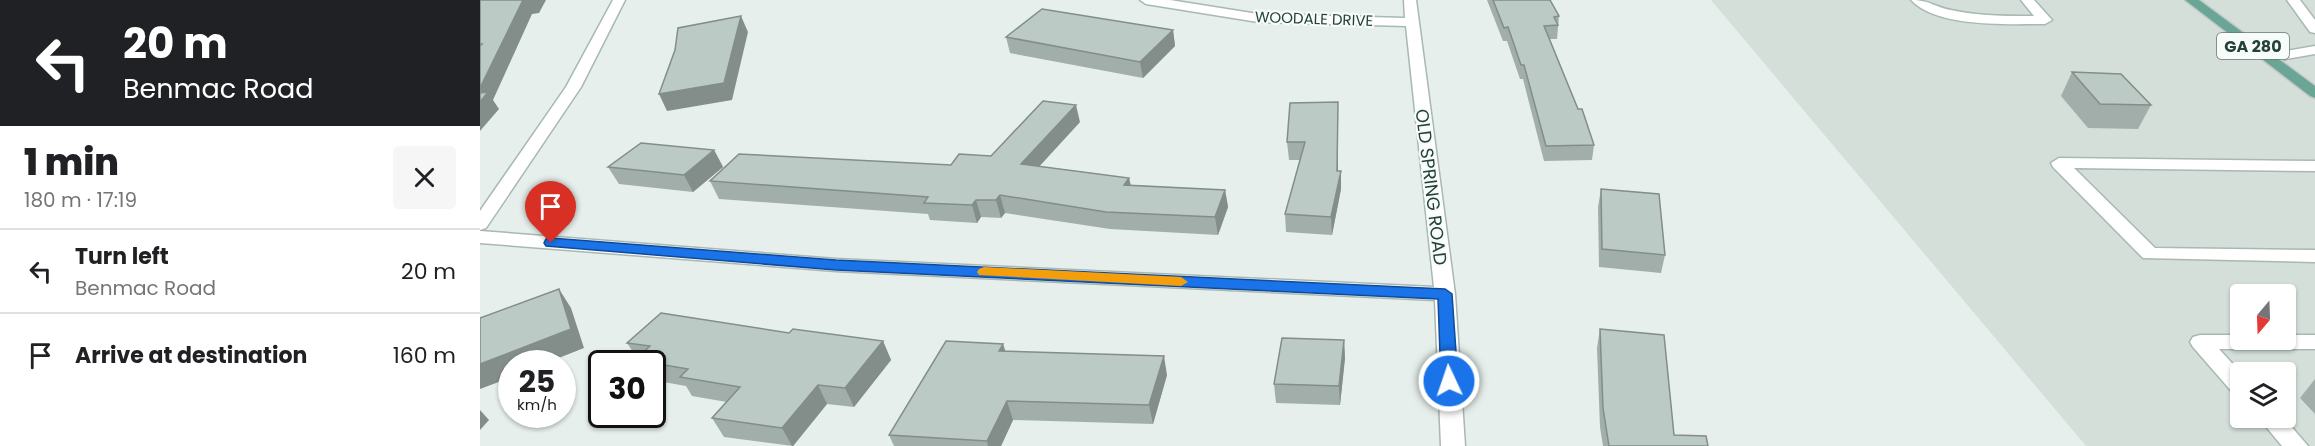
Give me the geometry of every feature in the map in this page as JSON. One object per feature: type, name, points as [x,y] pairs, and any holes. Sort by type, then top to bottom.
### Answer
[{"type":"main road","name":"GA 280","points":[[2191,0],[2315,93]]},
{"type":"street","points":[[480,224],[569,94],[609,25],[619,0]]},
{"type":"street","name":"WOODALE DRIVE","points":[[1146,0],[1258,18],[1411,22]]},
{"type":"street","name":"OLD SPRING ROAD","points":[[1410,0],[1445,294],[1453,446]]},
{"type":"street","points":[[1917,0],[1936,10],[1959,16],[2006,20],[2045,20],[2027,0]]},
{"type":"street","points":[[2293,0],[2315,29]]},
{"type":"street","points":[[2269,58],[2315,50]]},
{"type":"street","points":[[2315,166],[2059,163],[2151,254],[2315,256]]},
{"type":"street","points":[[480,237],[836,265],[1445,294]]},
{"type":"street","points":[[2230,375],[2200,342],[2315,342]]},
{"type":"street","points":[[2279,428],[2296,446]]},
{"type":"shaded area","points":[[1711,0],[2315,0],[2315,446],[2086,446]]},
{"type":"building","points":[[480,0],[523,0],[480,88],[480,46],[482,44],[480,44]]},
{"type":"building","points":[[1493,0],[1550,0],[1559,16],[1554,17],[1558,25],[1544,26],[1578,109],[1582,109],[1594,145],[1546,146],[1524,65],[1521,65],[1508,27],[1504,28]]},
{"type":"building","points":[[1042,9],[1173,30],[1140,62],[1006,37]]},
{"type":"building","points":[[741,16],[724,83],[659,94],[675,50],[678,28]]},
{"type":"building","points":[[2072,72],[2121,74],[2151,105],[2100,104]]},
{"type":"building","points":[[488,92],[480,102],[480,93]]},
{"type":"building","points":[[1043,101],[1076,105],[1021,164],[1129,178],[1124,185],[1225,190],[1215,217],[1106,212],[1000,195],[996,200],[976,200],[972,205],[924,203],[928,197],[710,181],[739,154],[951,165],[959,154],[991,156]]},
{"type":"building","points":[[1338,102],[1337,171],[1341,171],[1331,217],[1285,214],[1305,142],[1287,142],[1290,103]]},
{"type":"building","points":[[641,143],[714,150],[684,175],[608,167]]},
{"type":"building","points":[[1601,189],[1659,194],[1665,255],[1602,249]]},
{"type":"building","points":[[559,289],[571,329],[516,350],[498,350],[498,357],[480,364],[480,318]]},
{"type":"building","points":[[661,313],[789,333],[793,329],[883,341],[845,388],[818,385],[782,428],[712,418],[740,387],[680,377],[688,369],[666,365],[666,350],[646,350],[650,346],[627,343]]},
{"type":"building","points":[[1600,329],[1664,335],[1674,435],[1706,436],[1708,446],[1609,446],[1603,408]]},
{"type":"building","points":[[1282,338],[1344,340],[1339,386],[1274,384]]},
{"type":"building","points":[[946,341],[1003,344],[999,351],[1164,356],[1149,405],[1007,401],[987,441],[889,435]]},
{"type":"slow traffic","points":[[984,272],[1181,282]]},
{"type":"route","points":[[551,243],[836,265],[1445,294],[1449,381]]}]
